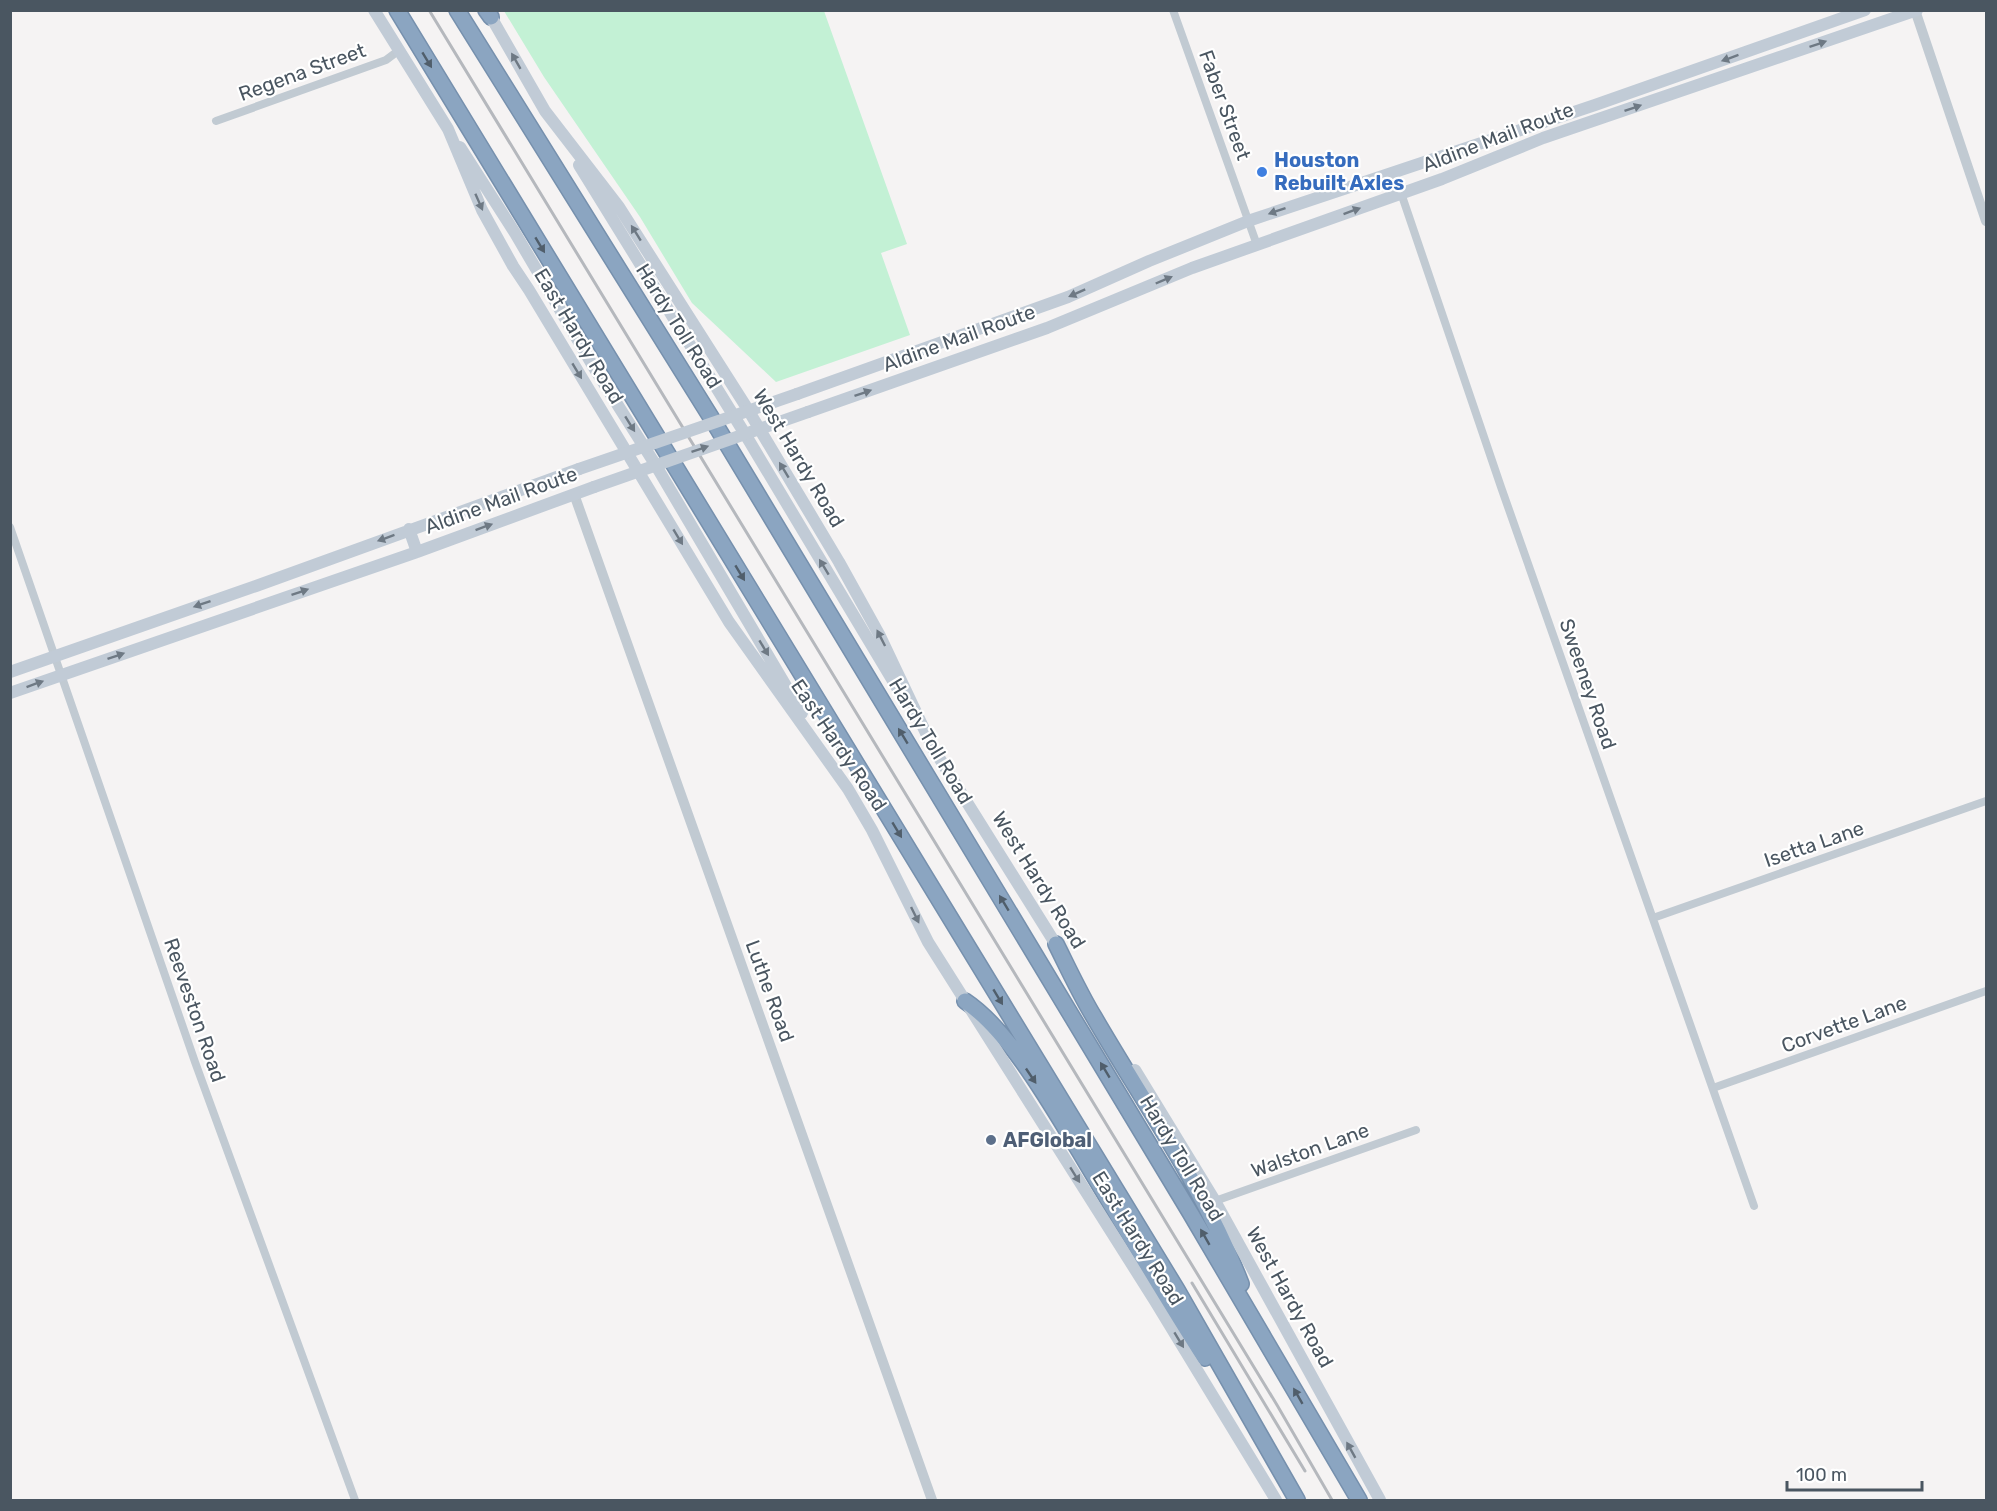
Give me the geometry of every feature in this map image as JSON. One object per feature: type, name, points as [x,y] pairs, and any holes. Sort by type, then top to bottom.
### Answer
[{"type":"highway","points":[[397,10],[1177,1290],[1297,1500]]},
{"type":"highway","name":"Hardy Toll Road","points":[[457,10],[712,419],[1191,1214],[1359,1500]]},
{"type":"highway","points":[[1056,944],[1093,1016],[1167,1135],[1228,1250],[1256,1324]]},
{"type":"highway","points":[[965,1001],[981,1011],[1012,1048],[1053,1108],[1189,1333],[1297,1500]]},
{"type":"main road","name":"East Hardy Road","points":[[374,10],[448,129],[482,210],[513,266],[729,622],[848,789],[872,830],[928,942],[1155,1301],[1276,1500]]},
{"type":"main road","name":"Aldine Mail Route","points":[[10,672],[1068,297],[1248,221],[1595,105],[1865,10]]},
{"type":"main road","name":"Aldine Mail Route","points":[[10,693],[417,552],[655,464],[944,365],[1118,300],[1192,268],[1460,172],[1543,138],[1916,11]]},
{"type":"main road","name":"West Hardy Road","points":[[488,13],[545,111],[619,207],[747,408],[870,618],[933,748],[1215,1201],[1380,1500]]},
{"type":"main road","points":[[1752,50],[1758,64]]},
{"type":"main road","points":[[1595,105],[1601,119]]},
{"type":"main road","points":[[545,111],[745,434],[933,748]]},
{"type":"main road","points":[[448,129],[515,233],[848,789]]},
{"type":"main road","points":[[1452,153],[1460,172]]},
{"type":"main road","points":[[1108,279],[1118,300]]},
{"type":"main road","points":[[933,345],[944,365]]},
{"type":"main road","points":[[409,530],[417,552]]},
{"type":"main road","points":[[256,586],[262,605]]},
{"type":"street","name":"Faber Street","points":[[1173,10],[1257,245]]},
{"type":"street","points":[[1916,11],[1986,221]]},
{"type":"street","name":"Regena Street","points":[[216,121],[386,60],[398,51]]},
{"type":"street","name":"Sweeney Road","points":[[1392,172],[1754,1206]]},
{"type":"street","name":"Luthe Road","points":[[574,494],[932,1500]]},
{"type":"street","name":"Reeveston Road","points":[[10,527],[195,1062],[355,1500]]},
{"type":"street","name":"Isetta Lane","points":[[1653,918],[1986,801]]},
{"type":"street","name":"Corvette Lane","points":[[1713,1088],[1986,991]]},
{"type":"street","name":"Walston Lane","points":[[1215,1201],[1416,1130]]},
{"type":"green space","points":[[504,11],[824,11],[907,244],[881,253],[910,335],[776,382],[692,303],[640,217],[544,77]]},
{"type":"railway","points":[[429,10],[1277,1405],[1332,1500]]},
{"type":"railway","points":[[1192,1283],[1305,1471]]},
{"type":"place","name":"Houston Rebuilt Axles","points":[[1262,172]]},
{"type":"place","name":"AFGlobal","points":[[991,1140]]}]
